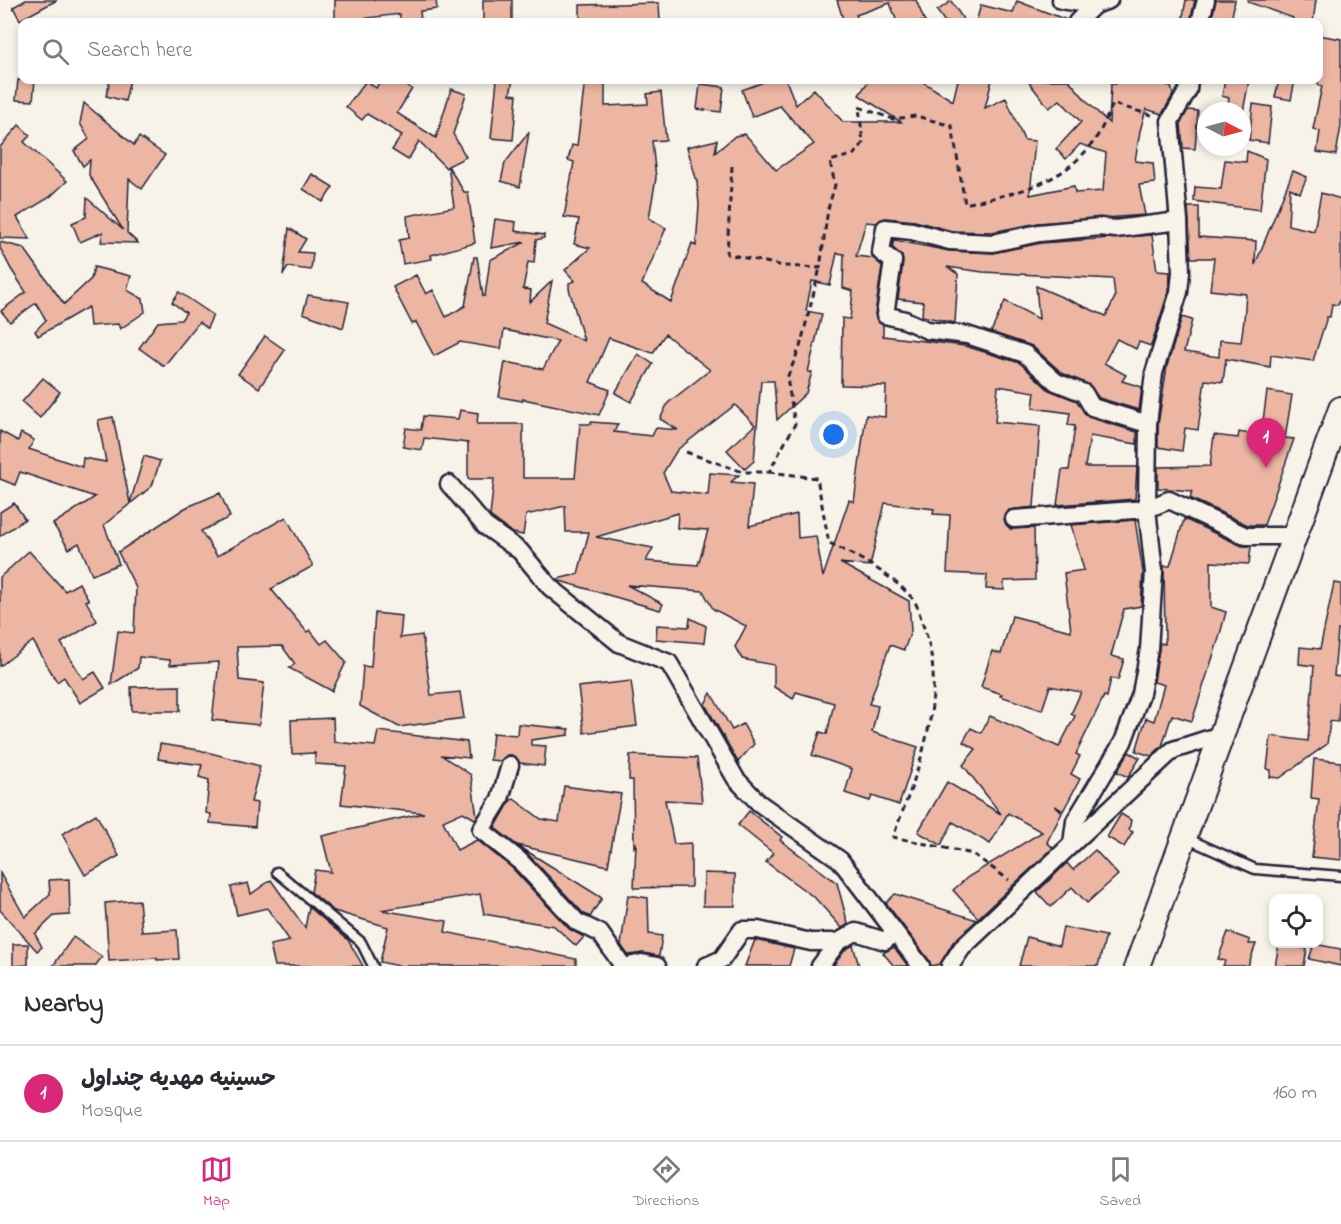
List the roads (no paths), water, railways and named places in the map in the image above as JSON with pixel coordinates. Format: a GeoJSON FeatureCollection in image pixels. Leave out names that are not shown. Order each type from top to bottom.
{"type":"FeatureCollection","features":[{"type":"Feature","properties":{"kind":"main road"},"geometry":{"type":"LineString","coordinates":[[1137,966],[1186,838],[1220,735],[1341,410]]}},
{"type":"Feature","properties":{"kind":"street"},"geometry":{"type":"LineString","coordinates":[[1061,0],[1101,3]]}},
{"type":"Feature","properties":{"kind":"street"},"geometry":{"type":"LineString","coordinates":[[1201,18],[1206,0]]}},
{"type":"Feature","properties":{"kind":"street"},"geometry":{"type":"LineString","coordinates":[[1082,18],[1101,3]]}},
{"type":"Feature","properties":{"kind":"street"},"geometry":{"type":"LineString","coordinates":[[1072,844],[1075,821],[1123,742],[1141,694],[1153,608],[1154,572],[1147,509],[1148,423],[1154,373],[1179,292],[1179,221],[1170,121],[1188,90],[1189,84]]}},
{"type":"Feature","properties":{"kind":"street"},"geometry":{"type":"LineString","coordinates":[[1148,423],[1092,407],[1083,393],[1056,382],[1025,354],[967,335],[927,330],[885,315],[892,261],[881,252],[885,228],[950,241],[993,243],[1039,233],[1100,227],[1115,229],[1179,221]]}},
{"type":"Feature","properties":{"kind":"street"},"geometry":{"type":"LineString","coordinates":[[449,484],[485,526],[520,551],[550,586],[619,643],[669,663],[736,779],[759,803],[840,860],[921,966]]}},
{"type":"Feature","properties":{"kind":"street"},"geometry":{"type":"LineString","coordinates":[[1014,519],[1147,509],[1169,500],[1246,536],[1295,536]]}},
{"type":"Feature","properties":{"kind":"street"},"geometry":{"type":"LineString","coordinates":[[950,966],[962,948],[1173,750],[1220,735]]}},
{"type":"Feature","properties":{"kind":"street"},"geometry":{"type":"LineString","coordinates":[[510,765],[500,799],[481,831],[519,860],[577,922],[600,933],[623,966]]}},
{"type":"Feature","properties":{"kind":"street"},"geometry":{"type":"LineString","coordinates":[[705,966],[722,959],[742,930],[758,930],[811,942],[838,942]]}},
{"type":"Feature","properties":{"kind":"street"},"geometry":{"type":"LineString","coordinates":[[820,966],[838,942],[856,932],[885,940],[894,933]]}},
{"type":"Feature","properties":{"kind":"street"},"geometry":{"type":"LineString","coordinates":[[629,966],[642,963],[657,966]]}},
{"type":"Feature","properties":{"kind":"lane"},"geometry":{"type":"LineString","coordinates":[[1186,838],[1254,869],[1341,876]]}},
{"type":"Feature","properties":{"kind":"lane"},"geometry":{"type":"LineString","coordinates":[[277,872],[361,942],[373,966]]}},
{"type":"Feature","properties":{"kind":"place","name":"حسینیه مهدیه چنداول"},"geometry":{"type":"Point","coordinates":[1266,468]}}]}
